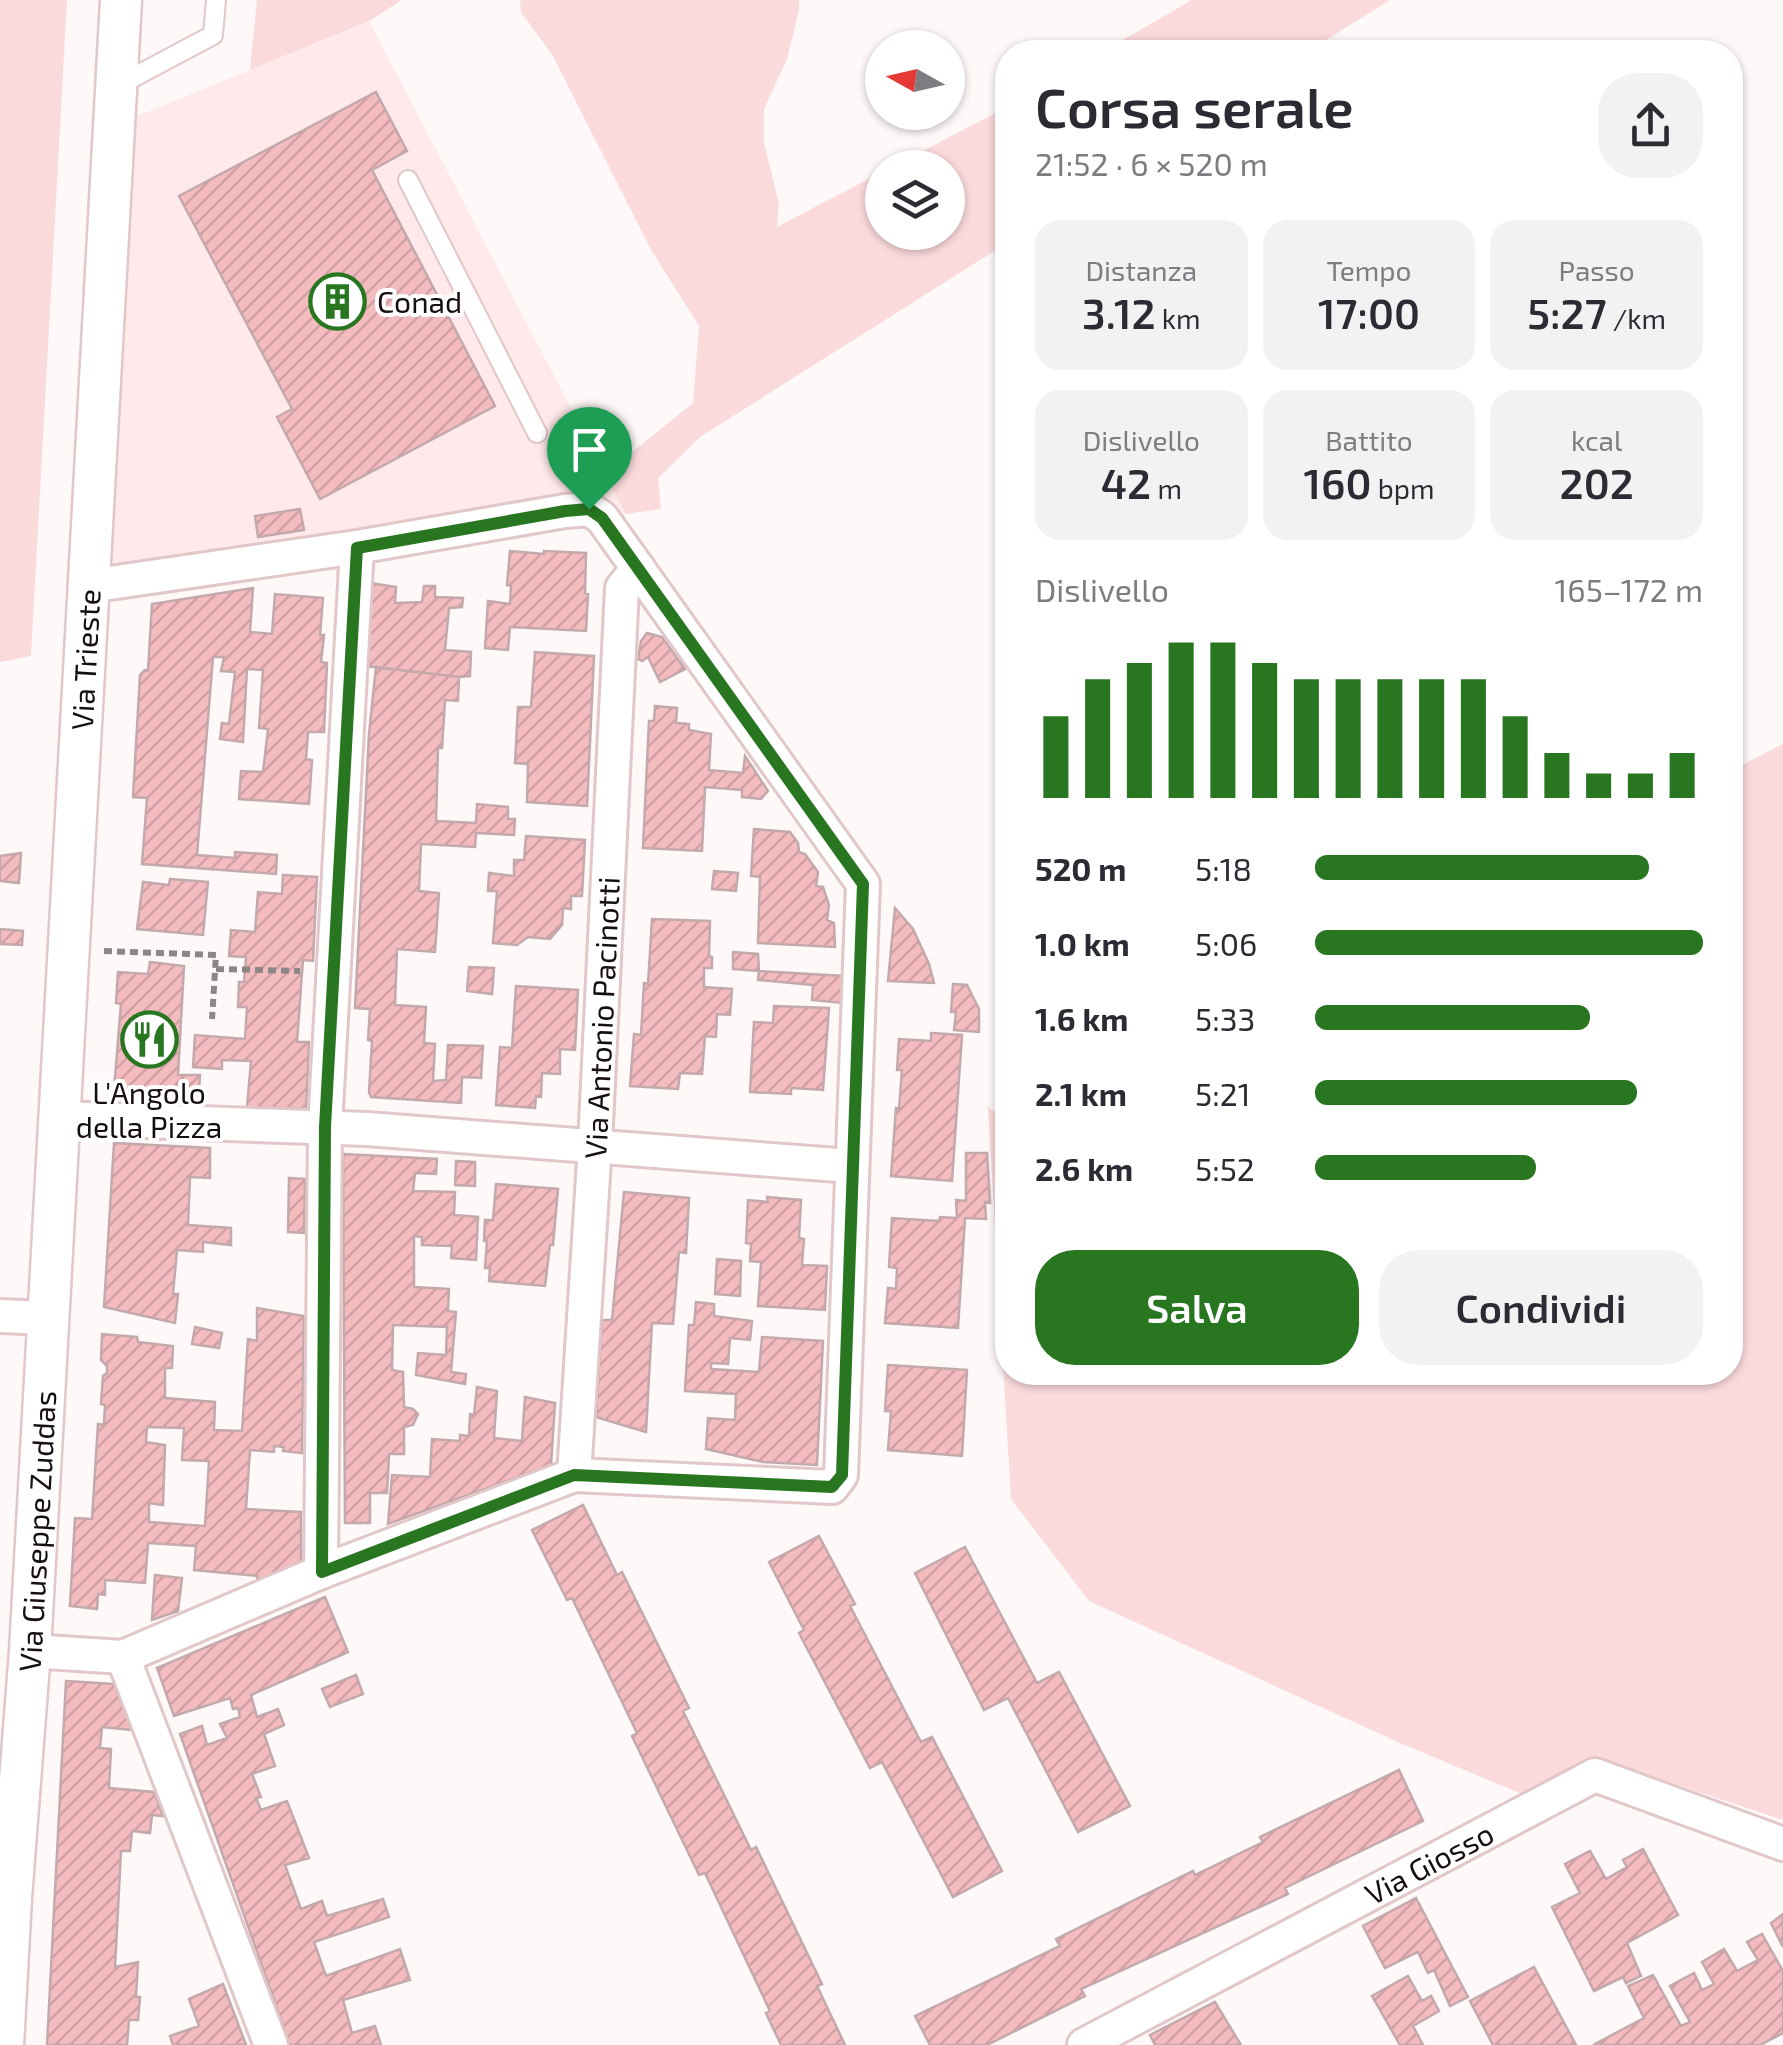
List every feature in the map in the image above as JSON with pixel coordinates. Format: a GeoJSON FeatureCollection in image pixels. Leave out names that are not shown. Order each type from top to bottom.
{"type":"FeatureCollection","features":[{"type":"Feature","properties":{"kind":"street","name":"Via Trieste"},"geometry":{"type":"LineString","coordinates":[[47,1318],[121,0]]}},
{"type":"Feature","properties":{"kind":"street"},"geometry":{"type":"LineString","coordinates":[[30,1651],[123,1657],[322,1572],[574,1475],[832,1487],[842,1475],[863,884],[602,518],[589,509],[565,511],[357,548],[89,586]]}},
{"type":"Feature","properties":{"kind":"street"},"geometry":{"type":"LineString","coordinates":[[322,1572],[325,1127],[357,548]]}},
{"type":"Feature","properties":{"kind":"street","name":"Via Antonio Pacinotti"},"geometry":{"type":"LineString","coordinates":[[574,1475],[596,1145],[622,588],[638,568]]}},
{"type":"Feature","properties":{"kind":"street"},"geometry":{"type":"LineString","coordinates":[[59,1118],[325,1127],[851,1166]]}},
{"type":"Feature","properties":{"kind":"street"},"geometry":{"type":"LineString","coordinates":[[0,1316],[47,1318]]}},
{"type":"Feature","properties":{"kind":"street","name":"Via Giuseppe Zuddas"},"geometry":{"type":"LineString","coordinates":[[4,2045],[47,1318]]}},
{"type":"Feature","properties":{"kind":"street"},"geometry":{"type":"LineString","coordinates":[[123,1657],[270,2045]]}},
{"type":"Feature","properties":{"kind":"street","name":"Via Giosso"},"geometry":{"type":"LineString","coordinates":[[1084,2045],[1595,1775],[1783,1844]]}},
{"type":"Feature","properties":{"kind":"lane"},"geometry":{"type":"LineString","coordinates":[[114,87],[213,35],[216,0]]}},
{"type":"Feature","properties":{"kind":"lane"},"geometry":{"type":"LineString","coordinates":[[408,180],[537,433]]}},
{"type":"Feature","properties":{"kind":"path"},"geometry":{"type":"LineString","coordinates":[[68,950],[216,955],[212,1020]]}},
{"type":"Feature","properties":{"kind":"path"},"geometry":{"type":"LineString","coordinates":[[216,969],[333,971]]}},
{"type":"Feature","properties":{"kind":"shaded area"},"geometry":{"type":"Polygon","coordinates":[[[0,0],[67,0],[31,656],[0,662],[0,0]]]}},
{"type":"Feature","properties":{"kind":"shaded area"},"geometry":{"type":"Polygon","coordinates":[[[257,0],[402,0],[369,21],[250,70],[257,0]]]}},
{"type":"Feature","properties":{"kind":"shaded area"},"geometry":{"type":"Polygon","coordinates":[[[520,0],[799,0],[787,59],[764,109],[764,143],[779,204],[777,227],[865,181],[865,250],[965,250],[965,150],[925,150],[995,113],[995,251],[700,437],[658,478],[661,509],[626,514],[605,474],[693,403],[699,326],[650,248],[553,56],[521,12],[520,0]]]}},
{"type":"Feature","properties":{"kind":"shaded area"},"geometry":{"type":"Polygon","coordinates":[[[1192,0],[1390,0],[1326,40],[1123,40],[1192,0]]]}},
{"type":"Feature","properties":{"kind":"shaded area"},"geometry":{"type":"Polygon","coordinates":[[[369,21],[626,514],[89,586],[123,122],[369,21]]]}},
{"type":"Feature","properties":{"kind":"shaded area"},"geometry":{"type":"Polygon","coordinates":[[[1783,744],[1783,1820],[1600,1759],[1529,1797],[1400,1743],[1089,1601],[1011,1499],[1004,1385],[1743,1385],[1743,764],[1783,744]]]}},
{"type":"Feature","properties":{"kind":"shaded area"},"geometry":{"type":"Polygon","coordinates":[[[988,1107],[995,1112],[995,1226],[988,1107]]]}},
{"type":"Feature","properties":{"kind":"building","name":"Conad"},"geometry":{"type":"Polygon","coordinates":[[[376,92],[407,151],[372,170],[495,406],[320,499],[277,417],[292,409],[179,196],[376,92]]]}},
{"type":"Feature","properties":{"kind":"building"},"geometry":{"type":"Polygon","coordinates":[[[300,509],[304,530],[258,537],[255,516],[300,509]]]}},
{"type":"Feature","properties":{"kind":"building"},"geometry":{"type":"Polygon","coordinates":[[[510,551],[586,553],[586,631],[510,627],[508,650],[485,648],[488,601],[510,604],[510,551]]]}},
{"type":"Feature","properties":{"kind":"building"},"geometry":{"type":"Polygon","coordinates":[[[371,583],[396,587],[395,603],[422,602],[424,586],[435,586],[435,597],[463,598],[462,607],[449,608],[445,650],[471,652],[470,676],[364,666],[371,583]]]}},
{"type":"Feature","properties":{"kind":"building"},"geometry":{"type":"Polygon","coordinates":[[[253,588],[250,632],[272,634],[275,594],[323,598],[321,662],[327,663],[324,732],[308,732],[306,759],[312,760],[309,804],[239,799],[241,771],[263,772],[268,729],[259,728],[263,670],[247,669],[243,742],[220,739],[222,723],[229,724],[235,672],[221,671],[224,657],[213,657],[197,855],[277,855],[276,874],[142,864],[147,798],[133,797],[140,675],[148,671],[152,604],[253,588]]]}},
{"type":"Feature","properties":{"kind":"building"},"geometry":{"type":"Polygon","coordinates":[[[647,633],[662,637],[685,669],[660,682],[648,657],[638,659],[641,641],[647,633]]]}},
{"type":"Feature","properties":{"kind":"building"},"geometry":{"type":"Polygon","coordinates":[[[535,652],[594,656],[587,806],[527,802],[528,764],[515,763],[518,707],[531,707],[535,652]]]}},
{"type":"Feature","properties":{"kind":"building"},"geometry":{"type":"Polygon","coordinates":[[[376,667],[459,677],[458,701],[445,700],[442,748],[438,748],[436,821],[476,823],[477,804],[508,807],[508,819],[515,819],[514,835],[476,833],[475,847],[421,844],[419,891],[439,893],[435,952],[397,949],[395,1005],[426,1007],[424,1043],[435,1044],[433,1081],[446,1080],[448,1045],[483,1046],[481,1078],[462,1077],[461,1103],[371,1097],[369,1092],[370,1009],[355,1008],[376,667]]]}},
{"type":"Feature","properties":{"kind":"building"},"geometry":{"type":"Polygon","coordinates":[[[655,706],[677,708],[676,723],[711,734],[709,770],[743,773],[745,756],[768,791],[761,799],[742,797],[742,790],[705,787],[702,851],[643,848],[649,721],[654,721],[655,706]]]}},
{"type":"Feature","properties":{"kind":"building"},"geometry":{"type":"Polygon","coordinates":[[[754,829],[790,832],[799,852],[818,872],[816,886],[823,887],[829,905],[827,920],[834,923],[835,947],[758,943],[760,877],[751,876],[754,829]]]}},
{"type":"Feature","properties":{"kind":"building"},"geometry":{"type":"Polygon","coordinates":[[[526,836],[585,840],[582,896],[571,896],[571,909],[563,908],[562,925],[550,939],[528,937],[517,945],[493,943],[497,891],[488,891],[489,873],[514,876],[514,860],[524,860],[526,836]]]}},
{"type":"Feature","properties":{"kind":"building"},"geometry":{"type":"Polygon","coordinates":[[[21,853],[19,883],[0,881],[0,856],[21,853]]]}},
{"type":"Feature","properties":{"kind":"building"},"geometry":{"type":"Polygon","coordinates":[[[714,871],[738,873],[736,891],[712,889],[714,871]]]}},
{"type":"Feature","properties":{"kind":"building"},"geometry":{"type":"Polygon","coordinates":[[[283,875],[317,877],[313,961],[303,960],[297,1042],[309,1042],[306,1109],[247,1107],[251,1061],[222,1060],[222,1069],[193,1067],[195,1035],[245,1039],[247,1007],[238,1007],[246,957],[229,956],[231,930],[255,932],[258,892],[282,894],[283,875]]]}},
{"type":"Feature","properties":{"kind":"building"},"geometry":{"type":"Polygon","coordinates":[[[170,879],[208,882],[203,935],[137,929],[143,882],[169,885],[170,879]]]}},
{"type":"Feature","properties":{"kind":"building"},"geometry":{"type":"Polygon","coordinates":[[[895,908],[913,929],[934,983],[888,981],[895,908]]]}},
{"type":"Feature","properties":{"kind":"building"},"geometry":{"type":"Polygon","coordinates":[[[652,919],[710,921],[712,968],[704,968],[704,987],[732,989],[730,1015],[717,1014],[716,1037],[705,1036],[702,1074],[680,1073],[678,1089],[630,1086],[634,1034],[641,1035],[644,983],[648,984],[652,919]]]}},
{"type":"Feature","properties":{"kind":"building"},"geometry":{"type":"Polygon","coordinates":[[[0,929],[23,931],[22,945],[0,944],[0,929]]]}},
{"type":"Feature","properties":{"kind":"building"},"geometry":{"type":"Polygon","coordinates":[[[733,952],[758,954],[759,971],[733,969],[733,952]]]}},
{"type":"Feature","properties":{"kind":"building","name":"L'Angolo della Pizza"},"geometry":{"type":"Polygon","coordinates":[[[150,962],[184,966],[178,1075],[200,1075],[198,1105],[113,1101],[121,1004],[116,1003],[118,972],[148,974],[150,962]]]}},
{"type":"Feature","properties":{"kind":"building"},"geometry":{"type":"Polygon","coordinates":[[[469,967],[494,968],[492,994],[467,991],[469,967]]]}},
{"type":"Feature","properties":{"kind":"building"},"geometry":{"type":"Polygon","coordinates":[[[759,971],[844,976],[842,1003],[812,1000],[813,985],[758,980],[759,971]]]}},
{"type":"Feature","properties":{"kind":"building"},"geometry":{"type":"Polygon","coordinates":[[[953,984],[967,985],[979,1009],[979,1032],[954,1030],[953,984]]]}},
{"type":"Feature","properties":{"kind":"building"},"geometry":{"type":"Polygon","coordinates":[[[516,986],[578,990],[575,1050],[560,1049],[560,1074],[542,1073],[541,1097],[536,1096],[535,1108],[496,1105],[500,1047],[512,1048],[516,986]]]}},
{"type":"Feature","properties":{"kind":"building"},"geometry":{"type":"Polygon","coordinates":[[[774,1006],[829,1008],[823,1090],[791,1088],[791,1094],[750,1092],[754,1022],[773,1023],[774,1006]]]}},
{"type":"Feature","properties":{"kind":"building"},"geometry":{"type":"Polygon","coordinates":[[[931,1033],[962,1035],[952,1181],[891,1176],[902,1070],[897,1070],[899,1039],[931,1041],[931,1033]]]}},
{"type":"Feature","properties":{"kind":"building"},"geometry":{"type":"Polygon","coordinates":[[[114,1143],[210,1148],[210,1178],[190,1177],[188,1225],[231,1228],[231,1245],[203,1242],[203,1252],[177,1250],[175,1323],[104,1307],[114,1143]]]}},
{"type":"Feature","properties":{"kind":"building"},"geometry":{"type":"Polygon","coordinates":[[[966,1153],[987,1153],[990,1203],[985,1202],[986,1219],[965,1218],[958,1328],[885,1323],[888,1288],[896,1289],[897,1268],[889,1267],[892,1218],[957,1218],[956,1200],[966,1201],[966,1153]]]}},
{"type":"Feature","properties":{"kind":"building"},"geometry":{"type":"Polygon","coordinates":[[[343,1154],[437,1159],[436,1174],[415,1173],[413,1191],[455,1192],[454,1215],[478,1217],[476,1260],[451,1258],[452,1246],[422,1245],[422,1237],[414,1236],[414,1287],[449,1289],[448,1311],[456,1312],[451,1372],[466,1374],[465,1384],[416,1375],[418,1353],[446,1355],[447,1327],[393,1325],[392,1370],[403,1372],[404,1407],[418,1414],[413,1425],[404,1427],[404,1454],[389,1454],[387,1493],[370,1493],[370,1523],[345,1523],[343,1154]]]}},
{"type":"Feature","properties":{"kind":"building"},"geometry":{"type":"Polygon","coordinates":[[[456,1161],[475,1162],[475,1186],[455,1185],[456,1161]]]}},
{"type":"Feature","properties":{"kind":"building"},"geometry":{"type":"Polygon","coordinates":[[[289,1178],[305,1179],[304,1233],[288,1232],[289,1178]]]}},
{"type":"Feature","properties":{"kind":"building"},"geometry":{"type":"Polygon","coordinates":[[[496,1184],[558,1189],[545,1286],[489,1281],[490,1268],[485,1268],[485,1220],[493,1220],[496,1184]]]}},
{"type":"Feature","properties":{"kind":"building"},"geometry":{"type":"Polygon","coordinates":[[[624,1192],[689,1198],[686,1253],[679,1252],[673,1324],[652,1323],[646,1432],[596,1417],[602,1320],[612,1320],[624,1192]]]}},
{"type":"Feature","properties":{"kind":"building"},"geometry":{"type":"Polygon","coordinates":[[[767,1197],[801,1200],[802,1265],[827,1266],[825,1310],[758,1306],[761,1262],[750,1261],[751,1244],[746,1243],[748,1200],[768,1202],[767,1197]]]}},
{"type":"Feature","properties":{"kind":"building"},"geometry":{"type":"Polygon","coordinates":[[[717,1259],[741,1261],[740,1296],[715,1294],[717,1259]]]}},
{"type":"Feature","properties":{"kind":"building"},"geometry":{"type":"Polygon","coordinates":[[[696,1302],[714,1304],[714,1316],[752,1321],[750,1340],[730,1338],[728,1364],[711,1363],[711,1369],[759,1372],[762,1337],[823,1341],[817,1465],[763,1462],[706,1449],[708,1418],[735,1420],[736,1394],[685,1391],[689,1325],[694,1325],[696,1302]]]}},
{"type":"Feature","properties":{"kind":"building"},"geometry":{"type":"Polygon","coordinates":[[[257,1308],[304,1316],[302,1453],[274,1446],[274,1452],[250,1450],[246,1509],[301,1512],[301,1566],[256,1583],[258,1576],[194,1570],[196,1546],[148,1543],[145,1583],[105,1580],[105,1595],[98,1594],[97,1609],[70,1606],[75,1518],[92,1519],[98,1424],[104,1425],[105,1405],[101,1404],[107,1366],[101,1360],[102,1334],[173,1346],[172,1368],[165,1368],[165,1398],[215,1402],[214,1430],[242,1431],[248,1339],[257,1341],[257,1308]],[[147,1427],[146,1442],[165,1445],[163,1505],[149,1503],[149,1522],[205,1526],[209,1461],[182,1460],[184,1428],[147,1427]]]}},
{"type":"Feature","properties":{"kind":"building"},"geometry":{"type":"Polygon","coordinates":[[[195,1327],[222,1333],[219,1348],[192,1344],[195,1327]]]}},
{"type":"Feature","properties":{"kind":"building"},"geometry":{"type":"Polygon","coordinates":[[[888,1365],[967,1370],[962,1456],[888,1450],[888,1365]]]}},
{"type":"Feature","properties":{"kind":"building"},"geometry":{"type":"Polygon","coordinates":[[[477,1387],[497,1391],[494,1438],[522,1441],[525,1397],[555,1403],[551,1465],[388,1524],[392,1475],[430,1477],[432,1439],[460,1441],[460,1435],[469,1436],[477,1387]]]}},
{"type":"Feature","properties":{"kind":"building"},"geometry":{"type":"Polygon","coordinates":[[[583,1505],[617,1575],[622,1572],[689,1708],[683,1711],[751,1850],[756,1847],[822,1984],[817,1986],[845,2045],[781,2045],[766,2013],[770,2011],[705,1873],[699,1875],[572,1598],[567,1600],[532,1530],[583,1505]]]}},
{"type":"Feature","properties":{"kind":"building"},"geometry":{"type":"Polygon","coordinates":[[[819,1536],[855,1604],[850,1606],[921,1742],[932,1737],[1002,1871],[953,1897],[882,1762],[870,1768],[799,1633],[804,1630],[769,1562],[819,1536]]]}},
{"type":"Feature","properties":{"kind":"building"},"geometry":{"type":"Polygon","coordinates":[[[965,1547],[1037,1683],[1059,1672],[1130,1806],[1078,1832],[1008,1698],[984,1710],[915,1573],[965,1547]]]}},
{"type":"Feature","properties":{"kind":"building"},"geometry":{"type":"Polygon","coordinates":[[[155,1575],[182,1578],[178,1611],[152,1620],[155,1575]]]}},
{"type":"Feature","properties":{"kind":"building"},"geometry":{"type":"Polygon","coordinates":[[[325,1597],[348,1652],[251,1695],[257,1717],[278,1709],[284,1725],[264,1734],[275,1766],[252,1774],[261,1797],[256,1798],[261,1810],[287,1801],[309,1858],[285,1865],[301,1909],[322,1901],[327,1916],[383,1899],[389,1917],[314,1942],[326,1976],[400,1949],[410,1980],[343,2000],[352,2033],[375,2026],[381,2045],[290,2045],[180,1734],[202,1726],[207,1745],[227,1738],[220,1724],[240,1717],[238,1708],[233,1709],[230,1698],[174,1716],[157,1668],[325,1597]]]}},
{"type":"Feature","properties":{"kind":"building"},"geometry":{"type":"Polygon","coordinates":[[[356,1675],[363,1694],[330,1707],[322,1689],[356,1675]]]}},
{"type":"Feature","properties":{"kind":"building"},"geometry":{"type":"Polygon","coordinates":[[[66,1681],[114,1684],[132,1730],[102,1727],[100,1748],[111,1749],[109,1788],[154,1792],[163,1816],[152,1815],[150,1833],[132,1831],[130,1851],[121,1851],[115,1967],[138,1962],[136,1997],[140,1997],[138,2020],[129,2020],[127,2045],[47,2045],[66,1681]]]}},
{"type":"Feature","properties":{"kind":"building"},"geometry":{"type":"Polygon","coordinates":[[[1399,1770],[1423,1821],[1285,1888],[1288,1894],[1081,1989],[1085,1996],[987,2045],[930,2045],[915,2016],[1060,1946],[1056,1939],[1193,1871],[1195,1875],[1263,1842],[1260,1837],[1399,1770]]]}},
{"type":"Feature","properties":{"kind":"building"},"geometry":{"type":"Polygon","coordinates":[[[1643,1849],[1678,1915],[1627,1943],[1641,1976],[1626,1983],[1623,1977],[1594,1991],[1552,1907],[1580,1893],[1565,1864],[1590,1851],[1606,1879],[1627,1867],[1623,1860],[1643,1849]]]}},
{"type":"Feature","properties":{"kind":"building"},"geometry":{"type":"Polygon","coordinates":[[[1416,1898],[1468,1997],[1450,2006],[1434,1970],[1428,1973],[1418,1952],[1385,1968],[1363,1926],[1416,1898]]]}},
{"type":"Feature","properties":{"kind":"building"},"geometry":{"type":"Polygon","coordinates":[[[1783,1914],[1783,1947],[1771,1923],[1783,1914]]]}},
{"type":"Feature","properties":{"kind":"building"},"geometry":{"type":"Polygon","coordinates":[[[1762,1934],[1783,1971],[1783,2033],[1760,2045],[1593,2045],[1644,2018],[1628,1986],[1653,1975],[1681,2026],[1690,2022],[1670,1986],[1694,1973],[1702,1990],[1714,1984],[1702,1962],[1724,1949],[1737,1971],[1758,1960],[1747,1942],[1762,1934]]]}},
{"type":"Feature","properties":{"kind":"building"},"geometry":{"type":"Polygon","coordinates":[[[1534,1967],[1576,2045],[1493,2045],[1470,2001],[1534,1967]]]}},
{"type":"Feature","properties":{"kind":"building"},"geometry":{"type":"Polygon","coordinates":[[[1408,1976],[1422,2001],[1431,1996],[1439,2011],[1413,2026],[1423,2045],[1400,2045],[1372,1996],[1408,1976]]]}},
{"type":"Feature","properties":{"kind":"building"},"geometry":{"type":"Polygon","coordinates":[[[223,1984],[246,2045],[173,2045],[170,2036],[199,2026],[189,1999],[223,1984]]]}},
{"type":"Feature","properties":{"kind":"building"},"geometry":{"type":"Polygon","coordinates":[[[1215,2002],[1241,2045],[1155,2045],[1150,2035],[1215,2002]]]}},
{"type":"Feature","properties":{"kind":"place","name":"Conad"},"geometry":{"type":"Point","coordinates":[338,301]}},
{"type":"Feature","properties":{"kind":"place","name":"L'Angolo della Pizza"},"geometry":{"type":"Point","coordinates":[149,1039]}},
{"type":"Feature","properties":{"kind":"route"},"geometry":{"type":"LineString","coordinates":[[589,509],[602,518],[863,884],[842,1475],[832,1487],[574,1475],[322,1572],[325,1127],[357,548],[589,509]]}}]}
